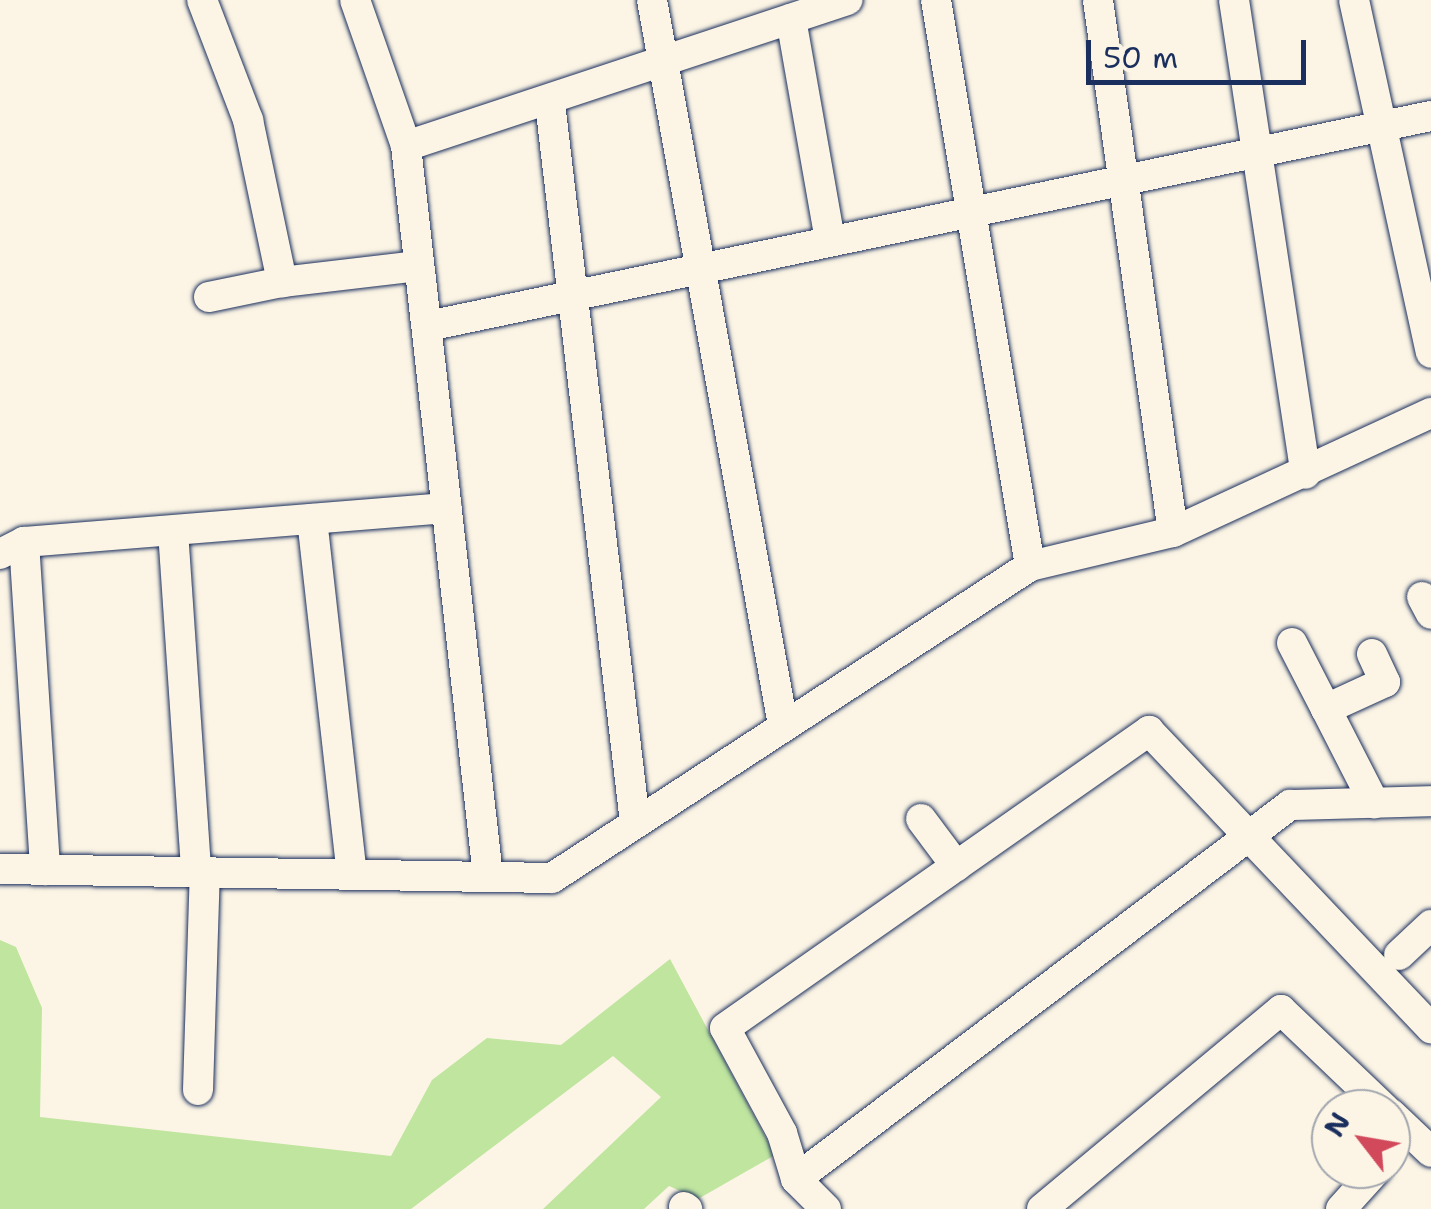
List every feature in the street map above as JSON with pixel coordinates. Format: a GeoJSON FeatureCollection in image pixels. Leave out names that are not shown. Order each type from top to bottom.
{"type":"FeatureCollection","features":[{"type":"Feature","properties":{"kind":"street"},"geometry":{"type":"LineString","coordinates":[[202,0],[248,120],[282,282]]}},
{"type":"Feature","properties":{"kind":"street"},"geometry":{"type":"LineString","coordinates":[[355,0],[406,146],[488,876]]}},
{"type":"Feature","properties":{"kind":"street"},"geometry":{"type":"LineString","coordinates":[[652,0],[668,61],[783,725]]}},
{"type":"Feature","properties":{"kind":"street"},"geometry":{"type":"LineString","coordinates":[[406,146],[550,104],[848,0]]}},
{"type":"Feature","properties":{"kind":"street"},"geometry":{"type":"LineString","coordinates":[[936,0],[1030,566]]}},
{"type":"Feature","properties":{"kind":"street"},"geometry":{"type":"LineString","coordinates":[[1098,0],[1172,532]]}},
{"type":"Feature","properties":{"kind":"street"},"geometry":{"type":"LineString","coordinates":[[1234,0],[1306,474]]}},
{"type":"Feature","properties":{"kind":"street"},"geometry":{"type":"LineString","coordinates":[[1354,0],[1431,352]]}},
{"type":"Feature","properties":{"kind":"street"},"geometry":{"type":"LineString","coordinates":[[791,20],[830,241]]}},
{"type":"Feature","properties":{"kind":"street"},"geometry":{"type":"LineString","coordinates":[[550,104],[634,822]]}},
{"type":"Feature","properties":{"kind":"street"},"geometry":{"type":"LineString","coordinates":[[428,326],[1431,116]]}},
{"type":"Feature","properties":{"kind":"street"},"geometry":{"type":"LineString","coordinates":[[209,297],[282,282],[418,266]]}},
{"type":"Feature","properties":{"kind":"street"},"geometry":{"type":"LineString","coordinates":[[0,869],[552,878],[1030,566],[1172,532],[1306,474],[1431,413]]}},
{"type":"Feature","properties":{"kind":"street"},"geometry":{"type":"LineString","coordinates":[[45,870],[12,548],[447,508]]}},
{"type":"Feature","properties":{"kind":"street"},"geometry":{"type":"LineString","coordinates":[[312,519],[352,874]]}},
{"type":"Feature","properties":{"kind":"street"},"geometry":{"type":"LineString","coordinates":[[173,531],[201,872],[198,1090]]}},
{"type":"Feature","properties":{"kind":"street"},"geometry":{"type":"LineString","coordinates":[[1292,643],[1374,803]]}},
{"type":"Feature","properties":{"kind":"street"},"geometry":{"type":"LineString","coordinates":[[1326,709],[1385,682],[1372,654]]}},
{"type":"Feature","properties":{"kind":"street"},"geometry":{"type":"LineString","coordinates":[[826,1209],[796,1179],[782,1132],[725,1028],[1149,731],[1251,834],[1431,1028]]}},
{"type":"Feature","properties":{"kind":"street"},"geometry":{"type":"LineString","coordinates":[[796,1179],[1290,805],[1431,802]]}},
{"type":"Feature","properties":{"kind":"street"},"geometry":{"type":"LineString","coordinates":[[921,819],[956,866]]}},
{"type":"Feature","properties":{"kind":"street"},"geometry":{"type":"LineString","coordinates":[[1400,955],[1431,926]]}},
{"type":"Feature","properties":{"kind":"street"},"geometry":{"type":"LineString","coordinates":[[1042,1209],[1281,1010],[1364,1089]]}},
{"type":"Feature","properties":{"kind":"street"},"geometry":{"type":"LineString","coordinates":[[1341,1209],[1359,1189]]}},
{"type":"Feature","properties":{"kind":"green space"},"geometry":{"type":"Polygon","coordinates":[[[0,940],[16,947],[42,1008],[40,1117],[391,1156],[432,1080],[487,1038],[561,1045],[670,959],[775,1155],[698,1199],[669,1186],[644,1209],[543,1209],[661,1097],[613,1056],[411,1209],[0,1209],[0,940]]]}}]}
